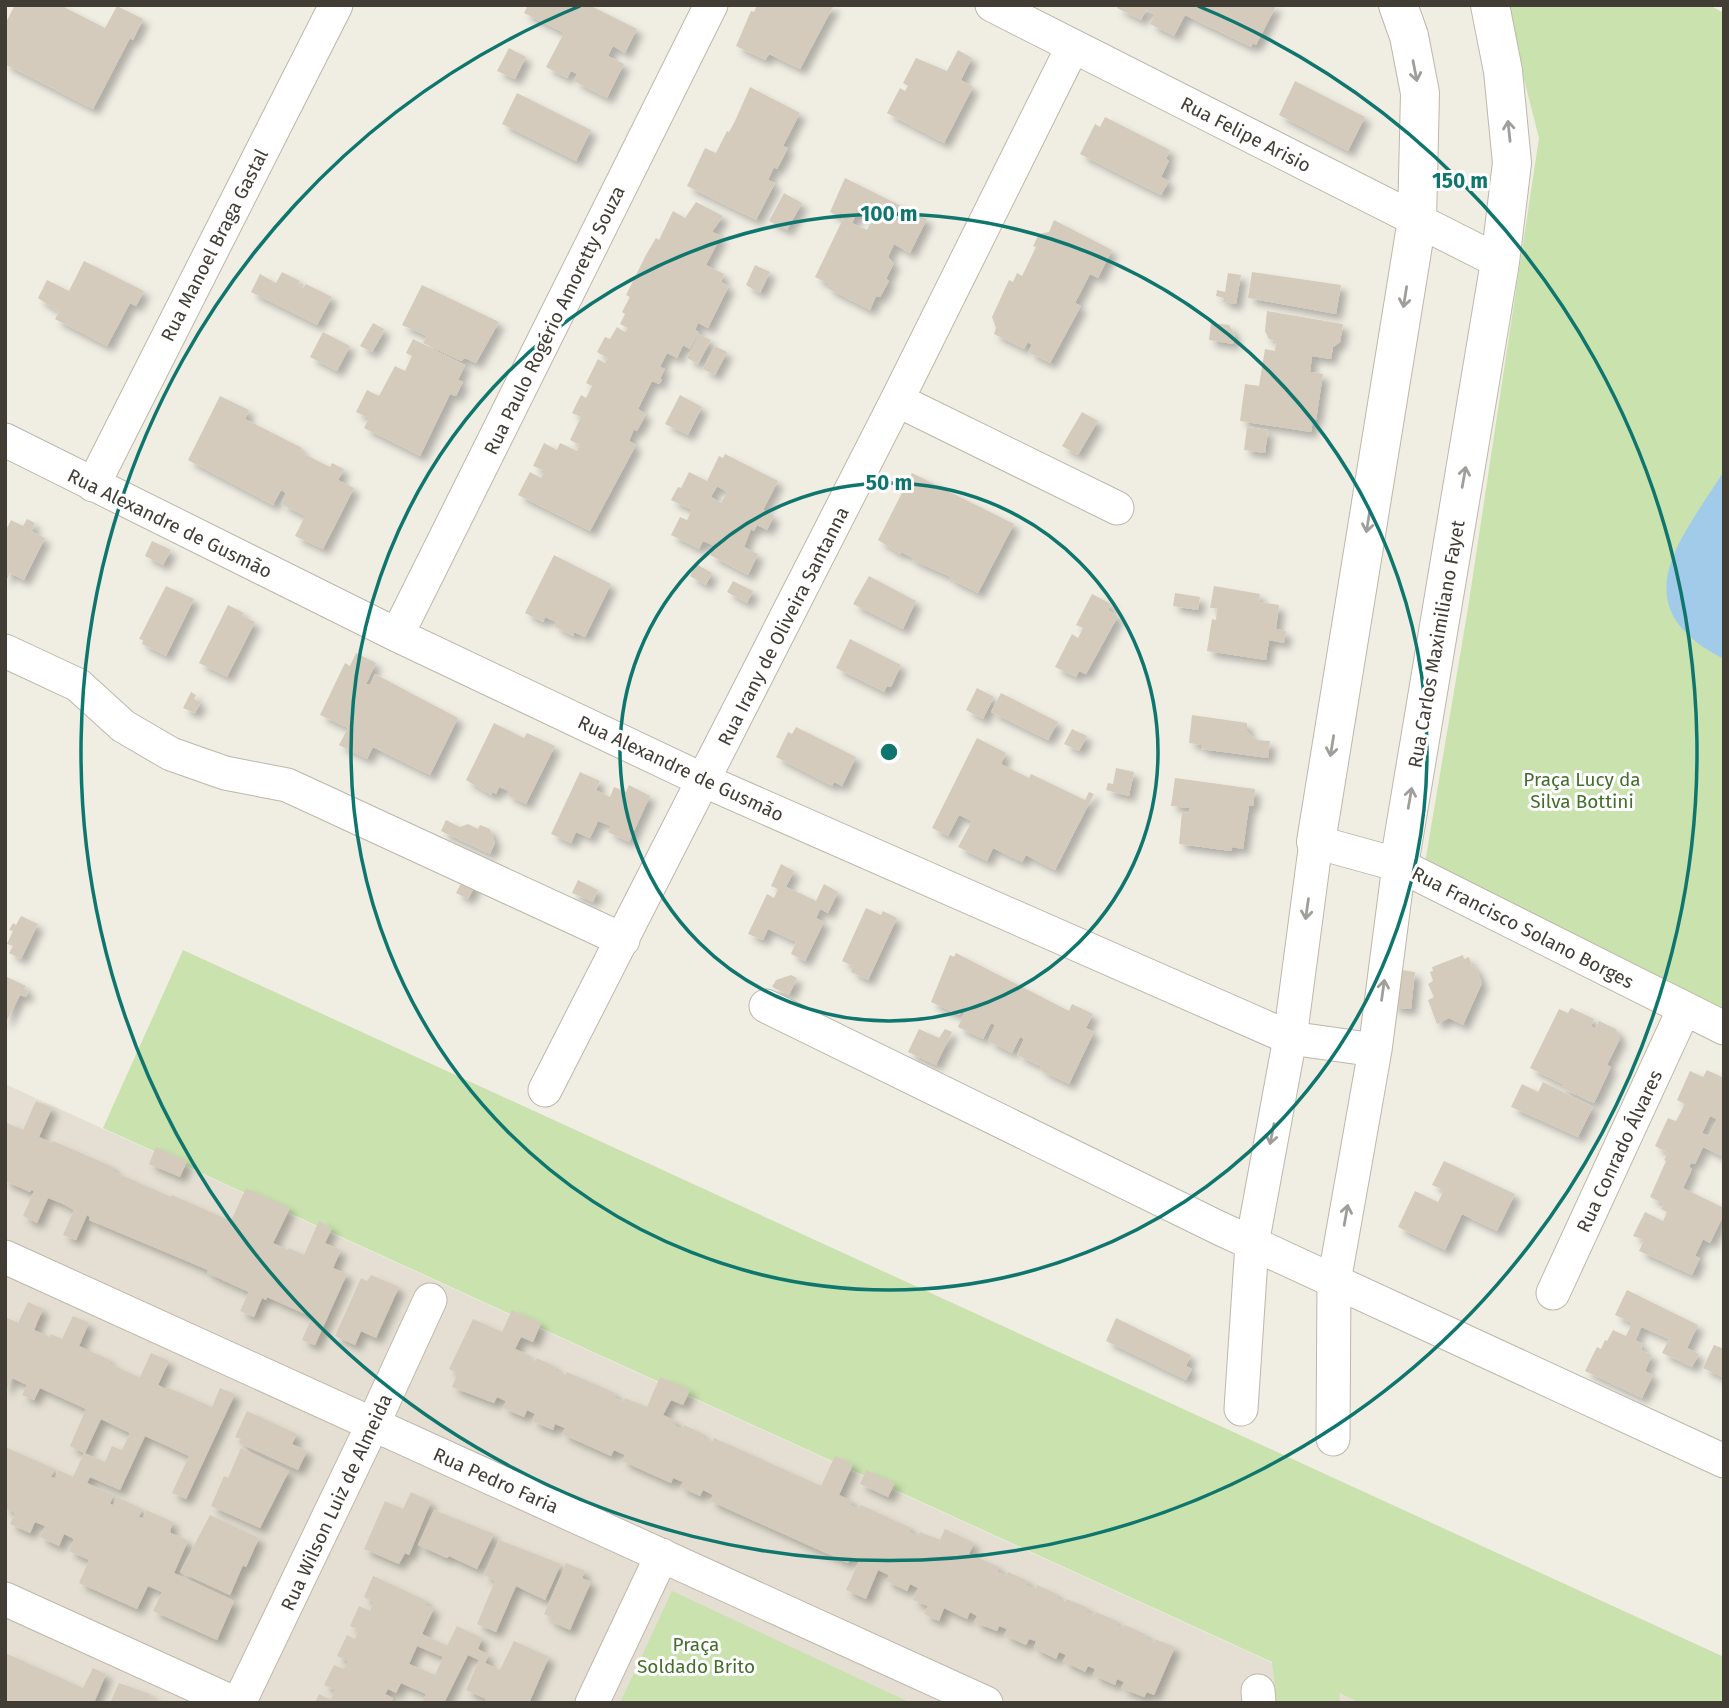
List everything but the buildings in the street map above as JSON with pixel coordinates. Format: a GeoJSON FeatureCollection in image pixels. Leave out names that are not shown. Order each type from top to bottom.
{"type":"FeatureCollection","features":[{"type":"Feature","properties":{"kind":"street","name":"Rua Manoel Braga Gastal"},"geometry":{"type":"LineString","coordinates":[[93,485],[336,5]]}},
{"type":"Feature","properties":{"kind":"street","name":"Rua Paulo Rogério Amoretty Souza"},"geometry":{"type":"LineString","coordinates":[[397,635],[711,5]]}},
{"type":"Feature","properties":{"kind":"street","name":"Rua Felipe Arisio"},"geometry":{"type":"LineString","coordinates":[[992,5],[1500,262]]}},
{"type":"Feature","properties":{"kind":"street"},"geometry":{"type":"LineString","coordinates":[[1241,1409],[1252,1244],[1290,1038],[1316,842],[1418,220],[1420,93],[1409,36],[1398,5]]}},
{"type":"Feature","properties":{"kind":"street","name":"Rua Carlos Maximiliano Fayet"},"geometry":{"type":"LineString","coordinates":[[1333,1440],[1334,1282],[1375,1050],[1399,865],[1500,262],[1512,163],[1503,71],[1490,5]]}},
{"type":"Feature","properties":{"kind":"street","name":"Rua Irany de Oliveira Santanna"},"geometry":{"type":"LineString","coordinates":[[545,1090],[705,781],[1073,46]]}},
{"type":"Feature","properties":{"kind":"street"},"geometry":{"type":"LineString","coordinates":[[897,400],[1117,508]]}},
{"type":"Feature","properties":{"kind":"street","name":"Rua Alexandre de Gusmão"},"geometry":{"type":"LineString","coordinates":[[5,440],[397,635],[705,781],[1290,1038],[1375,1050]]}},
{"type":"Feature","properties":{"kind":"street"},"geometry":{"type":"LineString","coordinates":[[5,652],[78,685],[123,726],[171,754],[225,773],[287,785],[622,940]]}},
{"type":"Feature","properties":{"kind":"street","name":"Rua Francisco Solano Borges"},"geometry":{"type":"LineString","coordinates":[[1316,842],[1399,865],[1724,1028]]}},
{"type":"Feature","properties":{"kind":"street"},"geometry":{"type":"LineString","coordinates":[[766,1006],[1252,1244],[1724,1461]]}},
{"type":"Feature","properties":{"kind":"street","name":"Rua Conrado Álvares"},"geometry":{"type":"LineString","coordinates":[[1553,1293],[1684,1009]]}},
{"type":"Feature","properties":{"kind":"street","name":"Rua Pedro Faria"},"geometry":{"type":"LineString","coordinates":[[5,1257],[980,1702]]}},
{"type":"Feature","properties":{"kind":"street","name":"Rua Wilson Luiz de Almeida"},"geometry":{"type":"LineString","coordinates":[[239,1703],[430,1300]]}},
{"type":"Feature","properties":{"kind":"street"},"geometry":{"type":"LineString","coordinates":[[592,1703],[662,1555]]}},
{"type":"Feature","properties":{"kind":"street"},"geometry":{"type":"LineString","coordinates":[[5,1599],[234,1703]]}},
{"type":"Feature","properties":{"kind":"shaded area"},"geometry":{"type":"Polygon","coordinates":[[[5,1084],[1360,1703],[5,1703],[5,1084]]]}},
{"type":"Feature","properties":{"kind":"green space","name":"Praça Lucy da Silva Bottini"},"geometry":{"type":"Polygon","coordinates":[[[1505,5],[1709,5],[1724,13],[1724,1020],[1424,869],[1468,608],[1539,138],[1505,5]]]}},
{"type":"Feature","properties":{"kind":"green space"},"geometry":{"type":"Polygon","coordinates":[[[183,950],[1724,1657],[1724,1703],[1360,1703],[1339,1693],[1340,1703],[1277,1703],[1272,1662],[103,1128],[183,950]]]}},
{"type":"Feature","properties":{"kind":"green space","name":"Praça Soldado Brito"},"geometry":{"type":"Polygon","coordinates":[[[672,1591],[911,1703],[620,1703],[672,1591]]]}},
{"type":"Feature","properties":{"kind":"water"},"geometry":{"type":"Polygon","coordinates":[[[1724,471],[1724,659],[1692,639],[1674,617],[1667,595],[1668,571],[1677,547],[1724,471]]]}}]}
